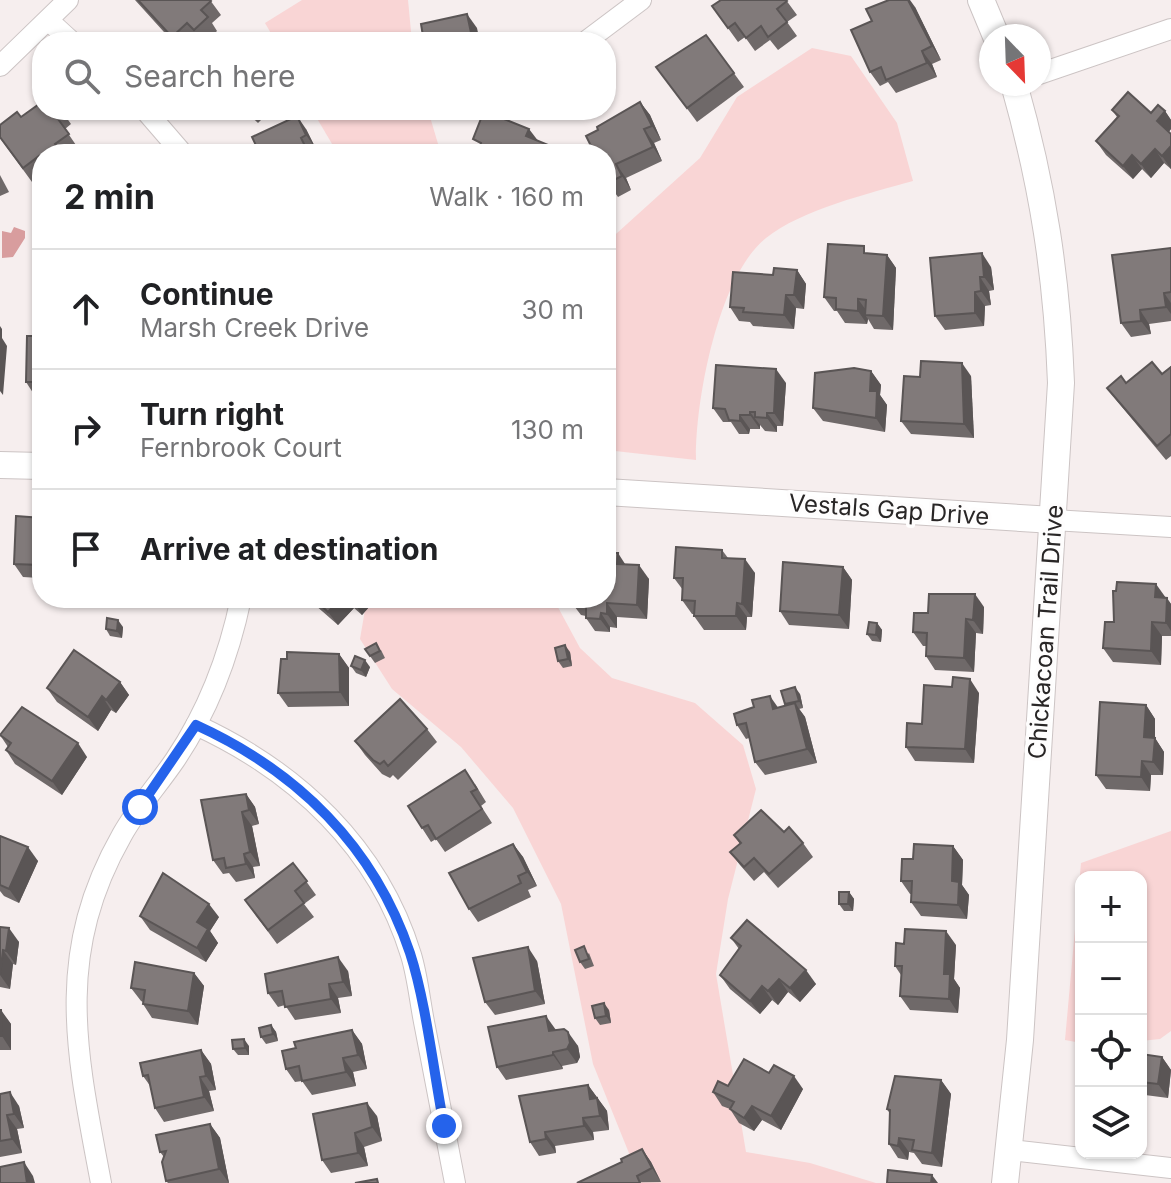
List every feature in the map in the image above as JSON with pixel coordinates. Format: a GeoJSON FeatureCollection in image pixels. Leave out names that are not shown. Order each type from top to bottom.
{"type":"FeatureCollection","features":[{"type":"Feature","properties":{"kind":"street"},"geometry":{"type":"LineString","coordinates":[[37,32],[68,0]]}},
{"type":"Feature","properties":{"kind":"street"},"geometry":{"type":"LineString","coordinates":[[598,32],[641,0]]}},
{"type":"Feature","properties":{"kind":"street"},"geometry":{"type":"LineString","coordinates":[[981,0],[991,24]]}},
{"type":"Feature","properties":{"kind":"street"},"geometry":{"type":"LineString","coordinates":[[49,21],[61,32]]}},
{"type":"Feature","properties":{"kind":"street"},"geometry":{"type":"LineString","coordinates":[[1051,70],[1171,29]]}},
{"type":"Feature","properties":{"kind":"street"},"geometry":{"type":"LineString","coordinates":[[0,66],[32,37]]}},
{"type":"Feature","properties":{"kind":"street","name":"Chickacoan Trail Drive"},"geometry":{"type":"LineString","coordinates":[[1005,1183],[1010,1150],[1061,383],[1058,303],[1036,161],[1017,96]]}},
{"type":"Feature","properties":{"kind":"street"},"geometry":{"type":"LineString","coordinates":[[154,120],[174,144]]}},
{"type":"Feature","properties":{"kind":"street"},"geometry":{"type":"LineString","coordinates":[[0,465],[32,466]]}},
{"type":"Feature","properties":{"kind":"street","name":"Vestals Gap Drive"},"geometry":{"type":"LineString","coordinates":[[616,493],[1171,527]]}},
{"type":"Feature","properties":{"kind":"street"},"geometry":{"type":"LineString","coordinates":[[101,1183],[75,1033],[75,988],[81,945],[106,866],[123,833],[196,725],[219,679],[238,608]]}},
{"type":"Feature","properties":{"kind":"street"},"geometry":{"type":"LineString","coordinates":[[196,725],[236,743],[273,766],[309,796],[342,830],[370,868],[393,910],[411,956],[455,1183]]}},
{"type":"Feature","properties":{"kind":"street"},"geometry":{"type":"LineString","coordinates":[[1010,1150],[1171,1168]]}},
{"type":"Feature","properties":{"kind":"shaded area"},"geometry":{"type":"Polygon","coordinates":[[[302,0],[408,0],[411,32],[270,32],[265,23],[302,0]]]}},
{"type":"Feature","properties":{"kind":"shaded area"},"geometry":{"type":"Polygon","coordinates":[[[812,48],[851,56],[897,123],[913,181],[798,219],[766,238],[749,256],[722,310],[713,342],[700,406],[696,460],[616,451],[616,234],[700,158],[737,97],[812,48]]]}},
{"type":"Feature","properties":{"kind":"shaded area"},"geometry":{"type":"Polygon","coordinates":[[[318,120],[431,120],[438,144],[332,144],[318,120]]]}},
{"type":"Feature","properties":{"kind":"shaded area"},"geometry":{"type":"Polygon","coordinates":[[[14,227],[25,231],[25,238],[13,257],[2,258],[2,231],[11,233],[14,227]]]}},
{"type":"Feature","properties":{"kind":"shaded area"},"geometry":{"type":"Polygon","coordinates":[[[365,608],[558,608],[580,648],[612,678],[695,703],[743,745],[756,789],[728,899],[716,974],[746,1152],[810,1163],[876,1183],[641,1183],[593,1064],[561,904],[513,808],[461,747],[392,689],[360,639],[365,608]]]}},
{"type":"Feature","properties":{"kind":"shaded area"},"geometry":{"type":"Polygon","coordinates":[[[1171,831],[1171,1031],[1160,1039],[1147,1040],[1147,871],[1080,871],[1081,863],[1171,831]]]}},
{"type":"Feature","properties":{"kind":"shaded area"},"geometry":{"type":"Polygon","coordinates":[[[1075,929],[1075,1042],[1065,1040],[1075,929]]]}},
{"type":"Feature","properties":{"kind":"building"},"geometry":{"type":"Polygon","coordinates":[[[138,0],[211,1],[201,10],[208,17],[194,30],[187,23],[177,32],[167,32],[138,0]]]}},
{"type":"Feature","properties":{"kind":"building"},"geometry":{"type":"Polygon","coordinates":[[[721,0],[786,0],[777,9],[787,22],[768,37],[761,26],[746,38],[735,23],[728,28],[712,6],[721,0]]]}},
{"type":"Feature","properties":{"kind":"building"},"geometry":{"type":"Polygon","coordinates":[[[889,0],[908,0],[932,46],[922,51],[927,63],[886,80],[881,67],[870,72],[851,30],[872,21],[866,9],[889,0]]]}},
{"type":"Feature","properties":{"kind":"building"},"geometry":{"type":"Polygon","coordinates":[[[467,14],[471,32],[422,32],[421,24],[467,14]]]}},
{"type":"Feature","properties":{"kind":"building"},"geometry":{"type":"Polygon","coordinates":[[[706,35],[734,73],[687,108],[656,67],[706,35]]]}},
{"type":"Feature","properties":{"kind":"building"},"geometry":{"type":"Polygon","coordinates":[[[1128,92],[1151,113],[1158,105],[1165,111],[1157,121],[1171,134],[1171,146],[1162,156],[1155,149],[1141,164],[1132,155],[1123,166],[1096,141],[1119,116],[1112,110],[1128,92]]]}},
{"type":"Feature","properties":{"kind":"building"},"geometry":{"type":"Polygon","coordinates":[[[640,102],[652,126],[644,129],[653,147],[616,164],[616,144],[590,144],[586,136],[609,120],[616,120],[616,116],[640,102]]]}},
{"type":"Feature","properties":{"kind":"building"},"geometry":{"type":"Polygon","coordinates":[[[32,109],[32,120],[59,120],[69,134],[55,144],[32,144],[32,161],[23,168],[0,137],[0,125],[17,112],[21,117],[32,109]]]}},
{"type":"Feature","properties":{"kind":"building"},"geometry":{"type":"Polygon","coordinates":[[[288,120],[299,120],[306,135],[301,138],[304,144],[255,144],[252,137],[288,120]]]}},
{"type":"Feature","properties":{"kind":"building"},"geometry":{"type":"Polygon","coordinates":[[[480,120],[506,120],[529,129],[526,136],[546,144],[481,144],[473,139],[480,120]]]}},
{"type":"Feature","properties":{"kind":"building"},"geometry":{"type":"Polygon","coordinates":[[[616,164],[622,176],[616,179],[616,164]]]}},
{"type":"Feature","properties":{"kind":"building"},"geometry":{"type":"Polygon","coordinates":[[[828,244],[864,246],[864,253],[887,255],[883,316],[865,315],[866,300],[858,299],[858,311],[836,309],[836,298],[824,297],[828,244]]]}},
{"type":"Feature","properties":{"kind":"building"},"geometry":{"type":"Polygon","coordinates":[[[1171,248],[1171,292],[1164,293],[1166,307],[1140,310],[1141,321],[1121,323],[1112,255],[1171,248]]]}},
{"type":"Feature","properties":{"kind":"building"},"geometry":{"type":"Polygon","coordinates":[[[982,253],[984,277],[980,277],[981,291],[975,292],[975,313],[935,316],[930,258],[982,253]]]}},
{"type":"Feature","properties":{"kind":"building"},"geometry":{"type":"Polygon","coordinates":[[[774,268],[797,270],[794,295],[786,295],[784,315],[743,312],[744,308],[730,307],[733,272],[773,275],[774,268]]]}},
{"type":"Feature","properties":{"kind":"building"},"geometry":{"type":"Polygon","coordinates":[[[27,336],[32,336],[32,382],[26,382],[27,336]]]}},
{"type":"Feature","properties":{"kind":"building"},"geometry":{"type":"Polygon","coordinates":[[[921,361],[962,363],[964,424],[901,421],[904,376],[920,377],[921,361]]]}},
{"type":"Feature","properties":{"kind":"building"},"geometry":{"type":"Polygon","coordinates":[[[1152,362],[1162,374],[1171,367],[1171,434],[1157,446],[1107,388],[1121,376],[1126,383],[1152,362]]]}},
{"type":"Feature","properties":{"kind":"building"},"geometry":{"type":"Polygon","coordinates":[[[716,365],[776,369],[774,413],[767,413],[767,418],[755,417],[755,412],[750,412],[750,415],[740,415],[740,421],[729,420],[725,409],[713,408],[716,365]]]}},
{"type":"Feature","properties":{"kind":"building"},"geometry":{"type":"Polygon","coordinates":[[[854,368],[871,371],[870,391],[877,391],[876,418],[813,408],[815,373],[854,368]]]}},
{"type":"Feature","properties":{"kind":"building"},"geometry":{"type":"Polygon","coordinates":[[[16,516],[32,517],[32,565],[14,564],[16,516]]]}},
{"type":"Feature","properties":{"kind":"building"},"geometry":{"type":"Polygon","coordinates":[[[676,547],[722,550],[722,558],[745,559],[742,604],[737,603],[736,616],[694,616],[695,601],[682,600],[683,578],[674,578],[676,547]]]}},
{"type":"Feature","properties":{"kind":"building"},"geometry":{"type":"Polygon","coordinates":[[[616,553],[617,564],[639,565],[637,605],[616,604],[616,553]]]}},
{"type":"Feature","properties":{"kind":"building"},"geometry":{"type":"Polygon","coordinates":[[[783,562],[843,567],[839,615],[780,611],[783,562]]]}},
{"type":"Feature","properties":{"kind":"building"},"geometry":{"type":"Polygon","coordinates":[[[1117,582],[1156,584],[1155,597],[1167,598],[1166,623],[1152,622],[1151,651],[1103,648],[1105,622],[1114,622],[1113,591],[1116,591],[1117,582]]]}},
{"type":"Feature","properties":{"kind":"building"},"geometry":{"type":"Polygon","coordinates":[[[929,594],[975,594],[973,620],[966,619],[964,658],[926,656],[927,633],[913,632],[914,613],[928,613],[929,594]]]}},
{"type":"Feature","properties":{"kind":"building"},"geometry":{"type":"Polygon","coordinates":[[[586,608],[607,608],[607,614],[601,613],[600,619],[586,618],[586,608]]]}},
{"type":"Feature","properties":{"kind":"building"},"geometry":{"type":"Polygon","coordinates":[[[107,618],[118,620],[117,631],[106,629],[107,618]]]}},
{"type":"Feature","properties":{"kind":"building"},"geometry":{"type":"Polygon","coordinates":[[[869,622],[877,623],[876,635],[867,634],[869,622]]]}},
{"type":"Feature","properties":{"kind":"building"},"geometry":{"type":"Polygon","coordinates":[[[376,643],[380,651],[370,656],[365,649],[376,643]]]}},
{"type":"Feature","properties":{"kind":"building"},"geometry":{"type":"Polygon","coordinates":[[[565,645],[568,659],[558,661],[555,648],[565,645]]]}},
{"type":"Feature","properties":{"kind":"building"},"geometry":{"type":"Polygon","coordinates":[[[74,650],[120,682],[106,700],[102,696],[88,717],[47,688],[74,650]]]}},
{"type":"Feature","properties":{"kind":"building"},"geometry":{"type":"Polygon","coordinates":[[[287,652],[339,654],[340,692],[278,693],[281,659],[287,659],[287,652]]]}},
{"type":"Feature","properties":{"kind":"building"},"geometry":{"type":"Polygon","coordinates":[[[355,656],[365,660],[361,670],[351,666],[355,656]]]}},
{"type":"Feature","properties":{"kind":"building"},"geometry":{"type":"Polygon","coordinates":[[[953,677],[970,679],[965,749],[906,747],[907,723],[922,724],[924,685],[952,687],[953,677]]]}},
{"type":"Feature","properties":{"kind":"building"},"geometry":{"type":"Polygon","coordinates":[[[795,687],[799,701],[785,704],[781,691],[795,687]]]}},
{"type":"Feature","properties":{"kind":"building"},"geometry":{"type":"Polygon","coordinates":[[[770,696],[773,709],[795,703],[807,749],[755,762],[746,723],[737,725],[734,714],[754,707],[752,700],[770,696]]]}},
{"type":"Feature","properties":{"kind":"building"},"geometry":{"type":"Polygon","coordinates":[[[400,699],[427,729],[388,766],[384,761],[380,764],[373,760],[355,741],[400,699]]]}},
{"type":"Feature","properties":{"kind":"building"},"geometry":{"type":"Polygon","coordinates":[[[1100,702],[1146,705],[1144,737],[1155,738],[1153,762],[1142,761],[1141,777],[1096,775],[1100,702]]]}},
{"type":"Feature","properties":{"kind":"building"},"geometry":{"type":"Polygon","coordinates":[[[22,707],[78,743],[52,781],[6,750],[11,743],[0,735],[22,707]]]}},
{"type":"Feature","properties":{"kind":"building"},"geometry":{"type":"Polygon","coordinates":[[[465,770],[477,789],[471,792],[482,809],[436,839],[428,825],[422,828],[408,806],[465,770]]]}},
{"type":"Feature","properties":{"kind":"building"},"geometry":{"type":"Polygon","coordinates":[[[246,794],[249,810],[242,812],[250,852],[244,854],[246,864],[226,868],[224,858],[213,860],[201,800],[246,794]]]}},
{"type":"Feature","properties":{"kind":"building"},"geometry":{"type":"Polygon","coordinates":[[[761,810],[784,832],[789,827],[803,843],[769,874],[754,858],[744,867],[730,852],[741,843],[734,835],[761,810]]]}},
{"type":"Feature","properties":{"kind":"building"},"geometry":{"type":"Polygon","coordinates":[[[0,836],[28,847],[9,889],[0,885],[0,836]]]}},
{"type":"Feature","properties":{"kind":"building"},"geometry":{"type":"Polygon","coordinates":[[[513,844],[527,872],[518,876],[521,883],[469,909],[449,873],[513,844]]]}},
{"type":"Feature","properties":{"kind":"building"},"geometry":{"type":"Polygon","coordinates":[[[914,844],[953,846],[952,881],[959,882],[958,905],[911,902],[912,881],[901,881],[902,859],[913,859],[914,844]]]}},
{"type":"Feature","properties":{"kind":"building"},"geometry":{"type":"Polygon","coordinates":[[[293,863],[307,881],[295,891],[304,903],[268,930],[245,900],[293,863]]]}},
{"type":"Feature","properties":{"kind":"building"},"geometry":{"type":"Polygon","coordinates":[[[163,873],[209,904],[197,922],[208,929],[197,948],[140,916],[163,873]]]}},
{"type":"Feature","properties":{"kind":"building"},"geometry":{"type":"Polygon","coordinates":[[[839,892],[849,892],[848,904],[839,904],[839,892]]]}},
{"type":"Feature","properties":{"kind":"building"},"geometry":{"type":"Polygon","coordinates":[[[747,920],[806,970],[790,988],[779,979],[768,991],[762,986],[750,1001],[720,975],[741,946],[731,938],[747,920]]]}},
{"type":"Feature","properties":{"kind":"building"},"geometry":{"type":"Polygon","coordinates":[[[0,927],[9,928],[0,975],[0,927]]]}},
{"type":"Feature","properties":{"kind":"building"},"geometry":{"type":"Polygon","coordinates":[[[905,929],[946,931],[944,974],[950,974],[949,999],[900,996],[902,966],[895,966],[896,943],[904,944],[905,929]]]}},
{"type":"Feature","properties":{"kind":"building"},"geometry":{"type":"Polygon","coordinates":[[[584,946],[589,959],[580,962],[575,950],[584,946]]]}},
{"type":"Feature","properties":{"kind":"building"},"geometry":{"type":"Polygon","coordinates":[[[528,947],[535,991],[485,1002],[473,958],[528,947]]]}},
{"type":"Feature","properties":{"kind":"building"},"geometry":{"type":"Polygon","coordinates":[[[338,957],[343,982],[329,984],[331,999],[285,1007],[282,991],[268,993],[265,974],[338,957]]]}},
{"type":"Feature","properties":{"kind":"building"},"geometry":{"type":"Polygon","coordinates":[[[135,962],[194,973],[188,1011],[143,1004],[145,990],[131,988],[135,962]]]}},
{"type":"Feature","properties":{"kind":"building"},"geometry":{"type":"Polygon","coordinates":[[[604,1003],[606,1016],[595,1018],[592,1006],[604,1003]]]}},
{"type":"Feature","properties":{"kind":"building"},"geometry":{"type":"Polygon","coordinates":[[[546,1016],[549,1031],[564,1029],[568,1032],[570,1043],[567,1049],[497,1067],[488,1027],[546,1016]]]}},
{"type":"Feature","properties":{"kind":"building"},"geometry":{"type":"Polygon","coordinates":[[[271,1025],[273,1034],[261,1037],[259,1028],[271,1025]]]}},
{"type":"Feature","properties":{"kind":"building"},"geometry":{"type":"Polygon","coordinates":[[[352,1030],[358,1055],[343,1058],[346,1072],[302,1081],[299,1066],[286,1069],[282,1051],[296,1048],[294,1042],[352,1030]]]}},
{"type":"Feature","properties":{"kind":"building"},"geometry":{"type":"Polygon","coordinates":[[[244,1039],[245,1048],[233,1049],[232,1040],[244,1039]]]}},
{"type":"Feature","properties":{"kind":"building"},"geometry":{"type":"Polygon","coordinates":[[[201,1050],[206,1076],[200,1077],[204,1097],[155,1108],[148,1075],[143,1076],[140,1063],[201,1050]]]}},
{"type":"Feature","properties":{"kind":"building"},"geometry":{"type":"Polygon","coordinates":[[[1147,1055],[1162,1057],[1158,1084],[1147,1083],[1147,1055]]]}},
{"type":"Feature","properties":{"kind":"building"},"geometry":{"type":"Polygon","coordinates":[[[744,1059],[769,1073],[774,1065],[794,1076],[771,1116],[752,1106],[744,1118],[730,1109],[734,1102],[713,1092],[718,1081],[728,1086],[744,1059]]]}},
{"type":"Feature","properties":{"kind":"building"},"geometry":{"type":"Polygon","coordinates":[[[895,1076],[941,1080],[932,1153],[912,1150],[914,1140],[899,1138],[898,1146],[889,1144],[890,1110],[887,1109],[895,1076]]]}},
{"type":"Feature","properties":{"kind":"building"},"geometry":{"type":"Polygon","coordinates":[[[588,1085],[590,1099],[597,1098],[600,1116],[583,1118],[584,1126],[545,1132],[546,1139],[530,1142],[519,1096],[588,1085]]]}},
{"type":"Feature","properties":{"kind":"building"},"geometry":{"type":"Polygon","coordinates":[[[10,1092],[14,1114],[7,1115],[12,1139],[0,1141],[0,1094],[10,1092]]]}},
{"type":"Feature","properties":{"kind":"building"},"geometry":{"type":"Polygon","coordinates":[[[367,1103],[372,1127],[355,1133],[358,1153],[322,1160],[313,1114],[367,1103]]]}},
{"type":"Feature","properties":{"kind":"building"},"geometry":{"type":"Polygon","coordinates":[[[210,1124],[219,1169],[166,1181],[162,1162],[166,1151],[160,1152],[156,1135],[210,1124]]]}},
{"type":"Feature","properties":{"kind":"building"},"geometry":{"type":"Polygon","coordinates":[[[642,1149],[652,1168],[637,1176],[640,1183],[577,1183],[622,1162],[621,1159],[642,1149]]]}},
{"type":"Feature","properties":{"kind":"building"},"geometry":{"type":"Polygon","coordinates":[[[24,1162],[27,1183],[0,1183],[0,1167],[24,1162]]]}},
{"type":"Feature","properties":{"kind":"building"},"geometry":{"type":"Polygon","coordinates":[[[888,1170],[932,1175],[931,1183],[887,1183],[888,1170]]]}},
{"type":"Feature","properties":{"kind":"building"},"geometry":{"type":"Polygon","coordinates":[[[377,1179],[378,1183],[355,1183],[377,1179]]]}},
{"type":"Feature","properties":{"kind":"route"},"geometry":{"type":"LineString","coordinates":[[140,807],[196,725],[236,743],[273,766],[309,796],[342,830],[370,868],[393,910],[411,956],[444,1126]]}}]}
